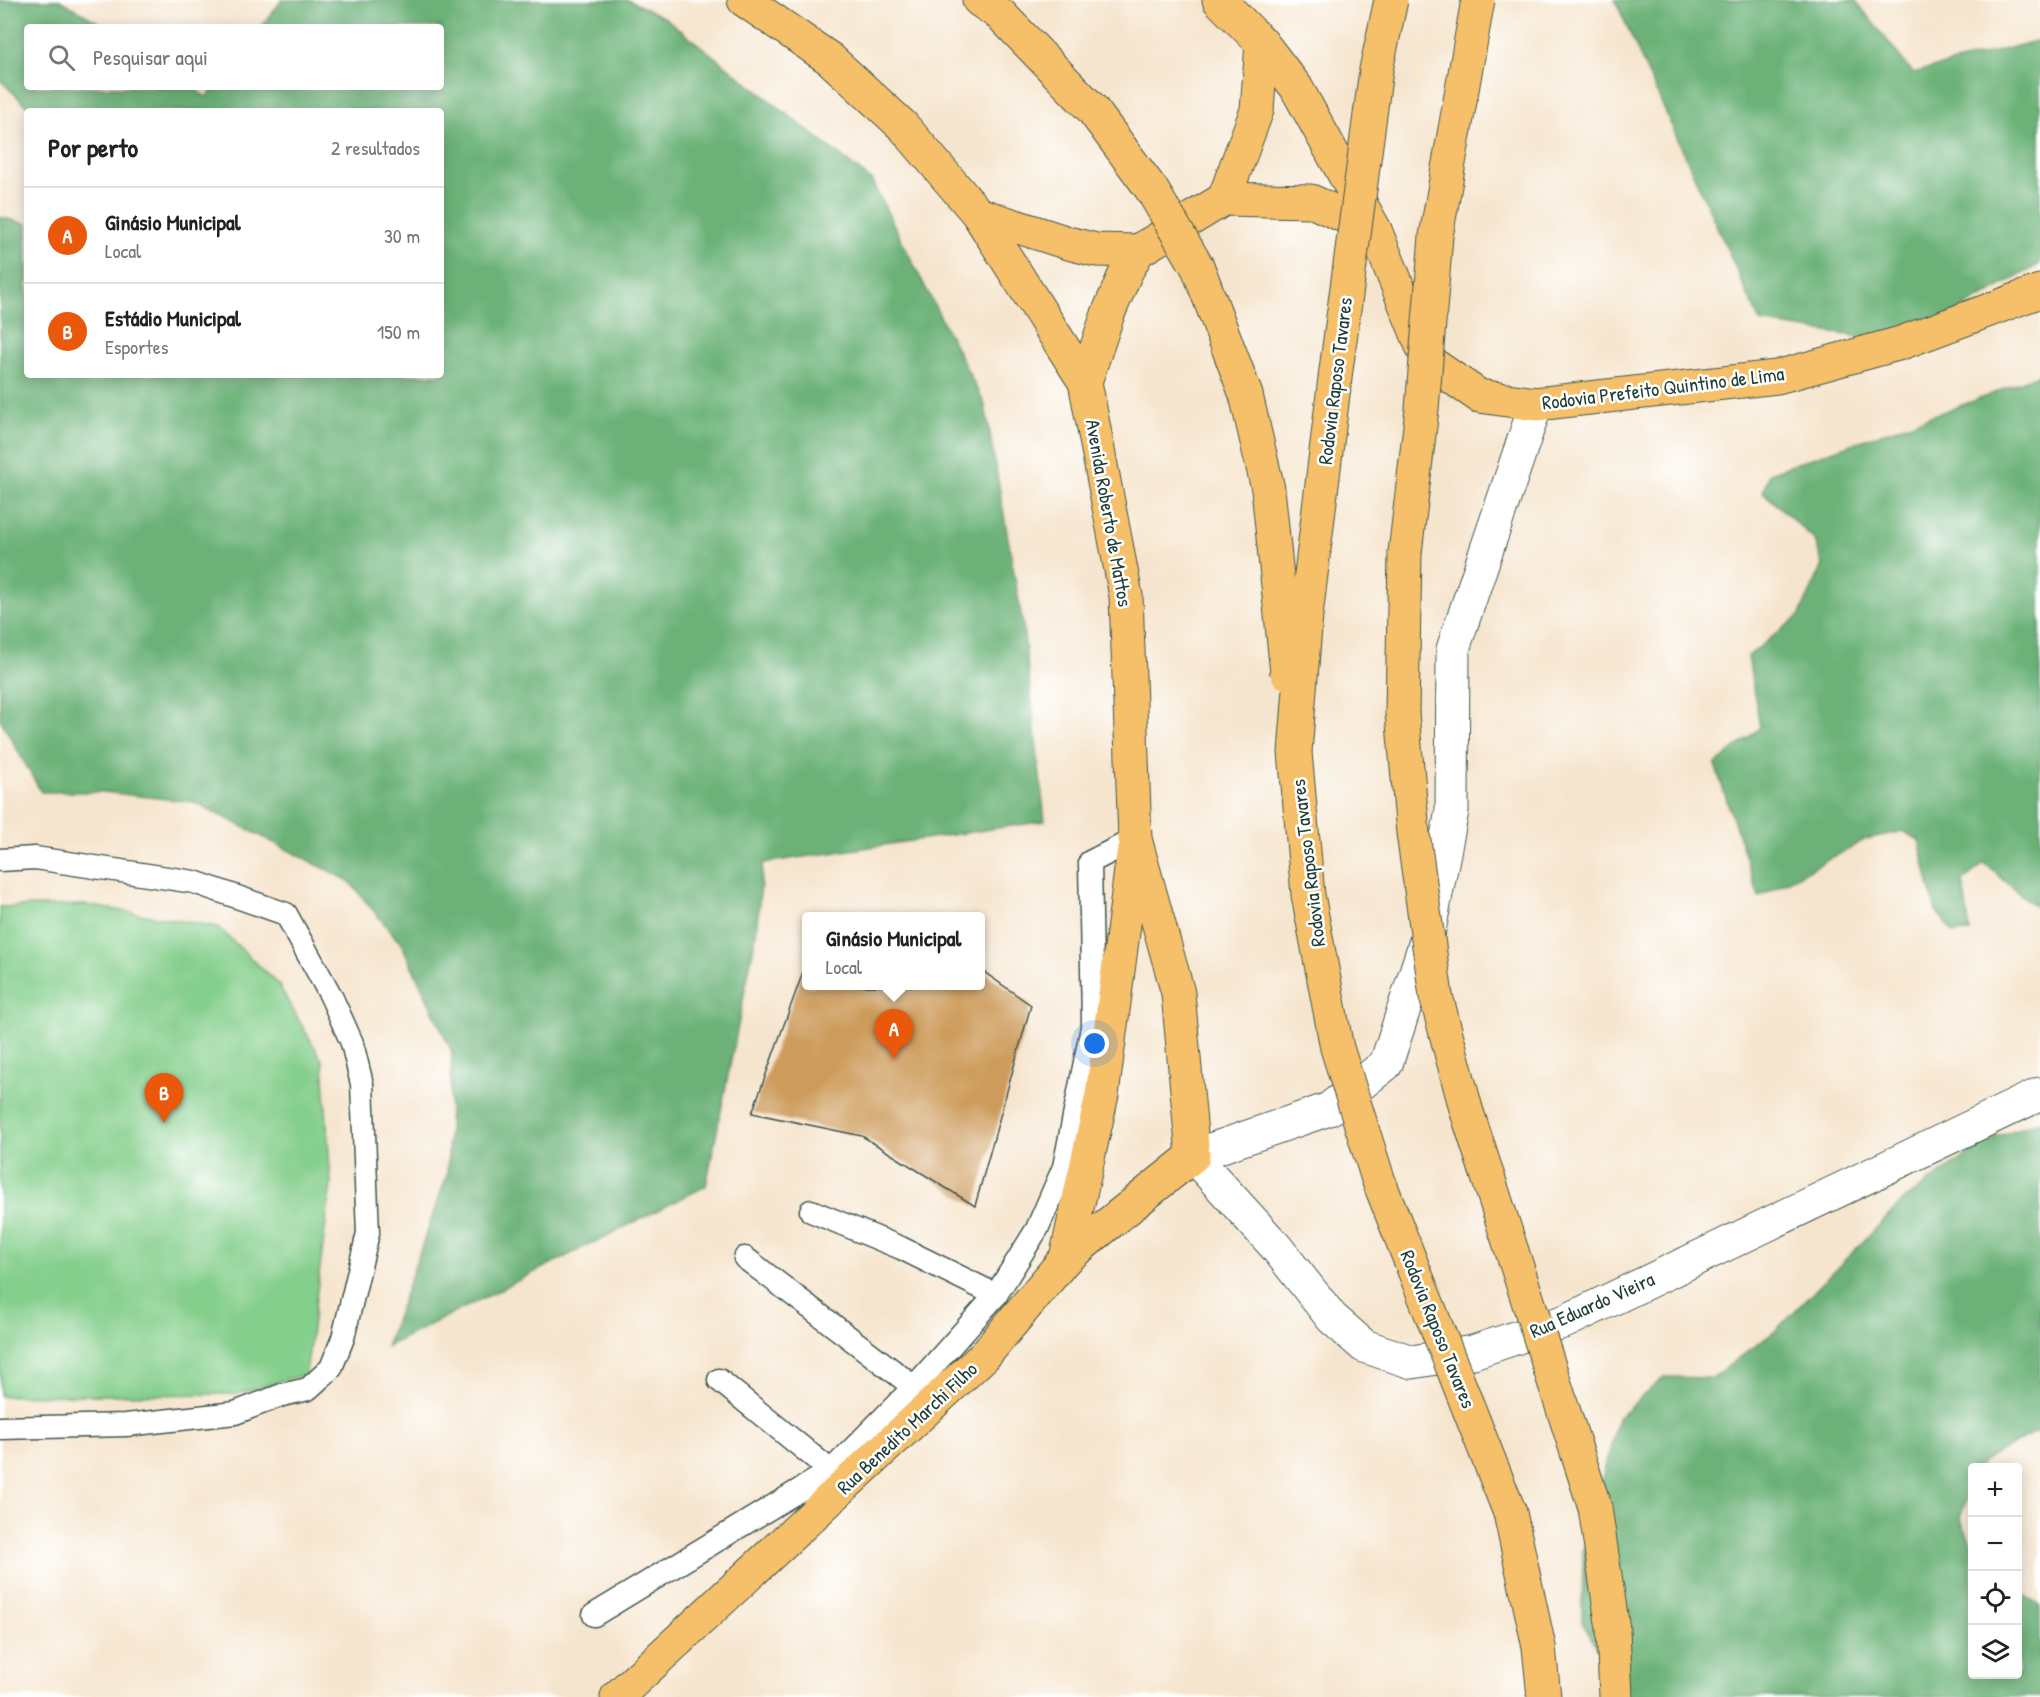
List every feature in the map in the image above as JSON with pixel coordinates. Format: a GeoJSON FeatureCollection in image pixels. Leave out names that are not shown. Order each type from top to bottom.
{"type":"FeatureCollection","features":[{"type":"Feature","properties":{"kind":"main road","name":"Avenida Roberto de Mattos"},"geometry":{"type":"LineString","coordinates":[[744,0],[830,59],[903,126],[978,214],[1085,382],[1126,596],[1135,839],[1178,993],[1193,1156]]}},
{"type":"Feature","properties":{"kind":"main road"},"geometry":{"type":"LineString","coordinates":[[979,0],[1001,15],[1092,109],[1152,190],[1198,268],[1246,395],[1268,489],[1295,752]]}},
{"type":"Feature","properties":{"kind":"main road"},"geometry":{"type":"LineString","coordinates":[[1219,0],[1262,43],[1296,87],[1375,230]]}},
{"type":"Feature","properties":{"kind":"main road","name":"Rodovia Raposo Tavares"},"geometry":{"type":"LineString","coordinates":[[1391,0],[1376,70],[1334,382],[1306,615],[1295,752],[1308,895],[1337,1048],[1378,1179],[1510,1513],[1539,1647],[1544,1697]]}},
{"type":"Feature","properties":{"kind":"main road"},"geometry":{"type":"LineString","coordinates":[[1478,0],[1436,236],[1422,409],[1405,553],[1402,713],[1413,833],[1436,996],[1466,1109],[1595,1508],[1613,1629],[1616,1697]]}},
{"type":"Feature","properties":{"kind":"main road"},"geometry":{"type":"LineString","coordinates":[[1224,199],[1257,110],[1262,43]]}},
{"type":"Feature","properties":{"kind":"main road"},"geometry":{"type":"LineString","coordinates":[[1085,382],[1108,314],[1126,272],[1138,251],[1224,199],[1311,201],[1375,230]]}},
{"type":"Feature","properties":{"kind":"main road"},"geometry":{"type":"LineString","coordinates":[[978,214],[1096,250],[1138,251]]}},
{"type":"Feature","properties":{"kind":"main road","name":"Rodovia Prefeito Quintino de Lima"},"geometry":{"type":"LineString","coordinates":[[1375,230],[1428,361],[1479,396],[1536,404],[1777,377],[1901,343],[2040,291]]}},
{"type":"Feature","properties":{"kind":"main road"},"geometry":{"type":"LineString","coordinates":[[1066,1258],[1102,1095],[1135,839]]}},
{"type":"Feature","properties":{"kind":"main road","name":"Rua Benedito Marchi Filho"},"geometry":{"type":"LineString","coordinates":[[617,1697],[984,1356],[1066,1258],[1193,1156]]}},
{"type":"Feature","properties":{"kind":"street"},"geometry":{"type":"LineString","coordinates":[[1193,1156],[1329,1109],[1386,1064],[1428,935],[1452,810],[1453,649],[1536,404]]}},
{"type":"Feature","properties":{"kind":"street","name":"Rua Eduardo Vieira"},"geometry":{"type":"LineString","coordinates":[[1193,1156],[1276,1247],[1332,1318],[1364,1346],[1412,1362],[1473,1352],[1566,1321],[2040,1094]]}},
{"type":"Feature","properties":{"kind":"lane"},"geometry":{"type":"LineString","coordinates":[[594,1616],[831,1471],[914,1387],[996,1295],[1037,1229],[1064,1167],[1093,1022],[1090,862],[1135,839]]}},
{"type":"Feature","properties":{"kind":"lane"},"geometry":{"type":"LineString","coordinates":[[0,860],[35,858],[194,882],[286,914],[331,996],[352,1043],[362,1084],[368,1233],[343,1338],[331,1368],[308,1389],[282,1395],[235,1413],[126,1425],[0,1428]]}},
{"type":"Feature","properties":{"kind":"lane"},"geometry":{"type":"LineString","coordinates":[[810,1211],[901,1248],[996,1295]]}},
{"type":"Feature","properties":{"kind":"lane"},"geometry":{"type":"LineString","coordinates":[[745,1258],[914,1387]]}},
{"type":"Feature","properties":{"kind":"lane"},"geometry":{"type":"LineString","coordinates":[[719,1380],[831,1471]]}},
{"type":"Feature","properties":{"kind":"green space"},"geometry":{"type":"Polygon","coordinates":[[[0,0],[60,0],[101,24],[24,24],[24,90],[196,90],[206,97],[212,90],[444,90],[444,24],[263,24],[282,0],[628,0],[665,18],[871,180],[985,405],[1023,625],[1045,821],[763,863],[756,935],[706,1186],[386,1347],[447,1175],[452,1052],[402,945],[349,881],[194,802],[103,792],[41,792],[0,719],[0,217],[24,223],[24,378],[444,378],[444,108],[29,108],[0,80],[0,0]]]}},
{"type":"Feature","properties":{"kind":"green space"},"geometry":{"type":"Polygon","coordinates":[[[1615,0],[1855,0],[1913,73],[2040,40],[2040,264],[1901,343],[1760,322],[1615,0]]]}},
{"type":"Feature","properties":{"kind":"green space"},"geometry":{"type":"Polygon","coordinates":[[[2040,374],[2040,911],[1984,863],[1963,881],[1970,932],[1953,933],[1935,909],[1919,840],[1903,831],[1866,839],[1759,897],[1715,765],[1760,728],[1748,656],[1799,616],[1823,565],[1815,540],[1763,492],[1769,473],[1982,398],[2040,374]]]}},
{"type":"Feature","properties":{"kind":"green space"},"geometry":{"type":"Polygon","coordinates":[[[86,905],[218,927],[278,984],[323,1062],[331,1184],[306,1374],[237,1394],[0,1396],[0,907],[86,905]]]}},
{"type":"Feature","properties":{"kind":"green space"},"geometry":{"type":"Polygon","coordinates":[[[2040,1121],[2040,1432],[2033,1433],[1982,1463],[1968,1463],[1968,1496],[1960,1517],[1968,1536],[1968,1679],[2022,1679],[2022,1594],[2040,1605],[2040,1697],[1625,1697],[1582,1622],[1583,1551],[1618,1418],[1664,1377],[1712,1378],[1774,1332],[1906,1198],[1990,1139],[2040,1121]]]}},
{"type":"Feature","properties":{"kind":"building"},"geometry":{"type":"Polygon","coordinates":[[[985,973],[1031,1005],[975,1206],[862,1136],[752,1113],[802,975],[802,990],[985,990],[985,973]]]}},
{"type":"Feature","properties":{"kind":"place","name":"Ginásio Municipal"},"geometry":{"type":"Point","coordinates":[894,1059]}},
{"type":"Feature","properties":{"kind":"place","name":"Estádio Municipal"},"geometry":{"type":"Point","coordinates":[164,1123]}}]}
